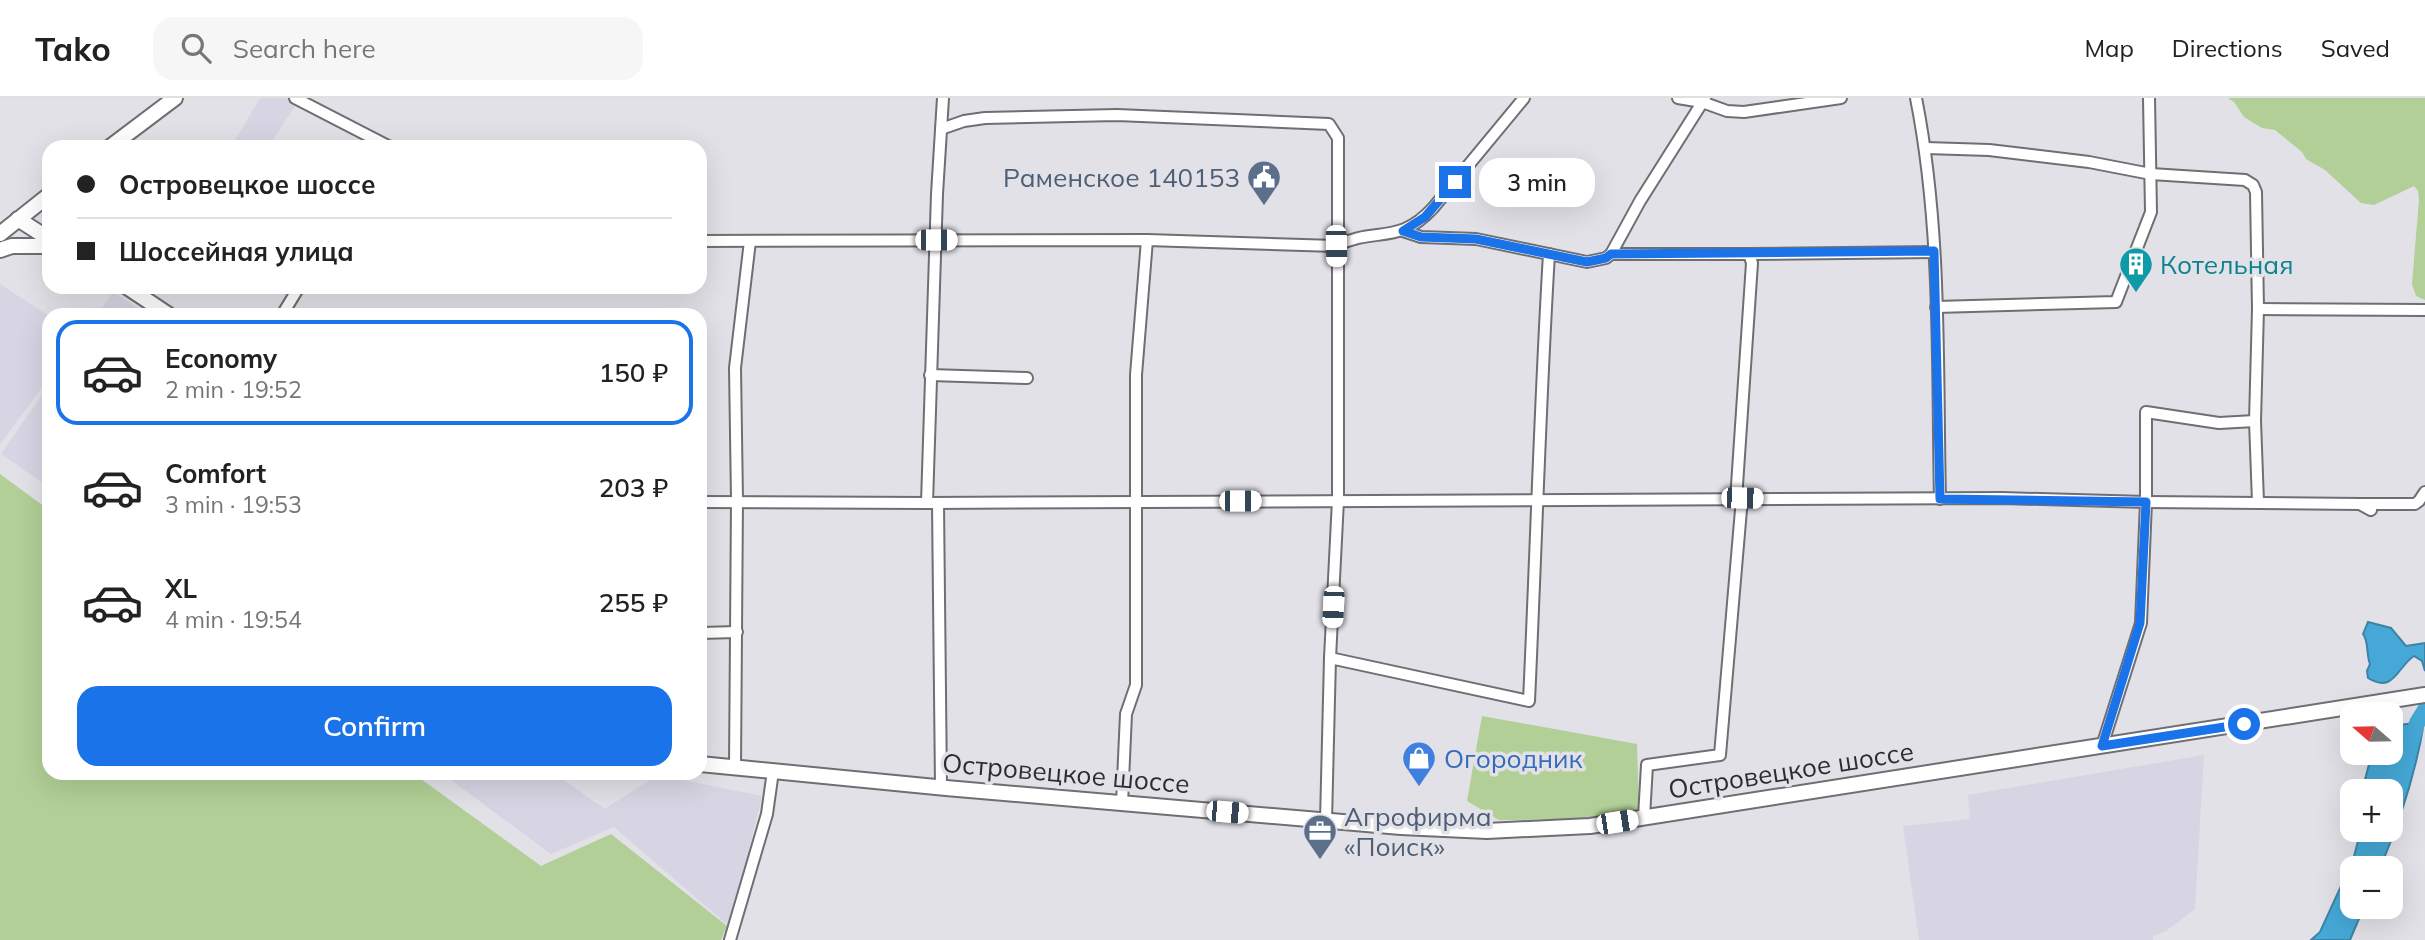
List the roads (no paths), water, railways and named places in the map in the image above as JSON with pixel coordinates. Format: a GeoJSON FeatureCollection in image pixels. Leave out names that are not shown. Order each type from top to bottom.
{"type":"FeatureCollection","features":[{"type":"Feature","properties":{"kind":"main road"},"geometry":{"type":"LineString","coordinates":[[119,140],[175,98]]}},
{"type":"Feature","properties":{"kind":"main road"},"geometry":{"type":"LineString","coordinates":[[0,234],[42,200]]}},
{"type":"Feature","properties":{"kind":"main road"},"geometry":{"type":"LineString","coordinates":[[18,219],[42,234]]}},
{"type":"Feature","properties":{"kind":"main road"},"geometry":{"type":"LineString","coordinates":[[0,250],[12,246],[42,246]]}},
{"type":"Feature","properties":{"kind":"main road"},"geometry":{"type":"LineString","coordinates":[[138,294],[158,308]]}},
{"type":"Feature","properties":{"kind":"main road","name":"Островецкое шоссе"},"geometry":{"type":"LineString","coordinates":[[707,765],[1326,821],[1487,831],[1590,826],[2425,695]]}},
{"type":"Feature","properties":{"kind":"street"},"geometry":{"type":"LineString","coordinates":[[295,98],[376,140]]}},
{"type":"Feature","properties":{"kind":"street"},"geometry":{"type":"LineString","coordinates":[[941,787],[933,503],[930,479],[930,375],[943,98]]}},
{"type":"Feature","properties":{"kind":"street"},"geometry":{"type":"LineString","coordinates":[[707,241],[1147,240],[1336,246],[1356,238],[1403,231],[1425,217],[1524,98]]}},
{"type":"Feature","properties":{"kind":"street"},"geometry":{"type":"LineString","coordinates":[[1678,98],[1704,100],[1727,111],[1744,112],[1841,98]]}},
{"type":"Feature","properties":{"kind":"street"},"geometry":{"type":"LineString","coordinates":[[1916,98],[1926,148],[1934,251],[1940,499]]}},
{"type":"Feature","properties":{"kind":"street"},"geometry":{"type":"LineString","coordinates":[[1936,307],[2116,302],[2151,212],[2149,98]]}},
{"type":"Feature","properties":{"kind":"street"},"geometry":{"type":"LineString","coordinates":[[1403,231],[1421,237],[1476,239],[1587,262],[1606,258],[1611,254],[1640,201],[1704,100]]}},
{"type":"Feature","properties":{"kind":"street"},"geometry":{"type":"LineString","coordinates":[[941,129],[964,121],[985,118],[1117,115],[1329,124],[1338,138],[1338,500],[1326,821]]}},
{"type":"Feature","properties":{"kind":"street"},"geometry":{"type":"LineString","coordinates":[[1926,148],[1989,150],[2089,162],[2151,174],[2245,180],[2253,185],[2256,192],[2258,309],[2255,421],[2258,502]]}},
{"type":"Feature","properties":{"kind":"street"},"geometry":{"type":"LineString","coordinates":[[1122,803],[1126,713],[1136,685],[1136,375],[1147,240]]}},
{"type":"Feature","properties":{"kind":"street"},"geometry":{"type":"LineString","coordinates":[[735,767],[735,368],[750,241]]}},
{"type":"Feature","properties":{"kind":"street"},"geometry":{"type":"LineString","coordinates":[[1611,254],[1934,251]]}},
{"type":"Feature","properties":{"kind":"street"},"geometry":{"type":"LineString","coordinates":[[1330,658],[1529,701],[1540,396],[1549,254]]}},
{"type":"Feature","properties":{"kind":"street"},"geometry":{"type":"LineString","coordinates":[[1644,817],[1647,765],[1720,755],[1739,499],[1752,263],[1749,254]]}},
{"type":"Feature","properties":{"kind":"street"},"geometry":{"type":"LineString","coordinates":[[2258,309],[2425,310]]}},
{"type":"Feature","properties":{"kind":"street"},"geometry":{"type":"LineString","coordinates":[[930,375],[1027,378]]}},
{"type":"Feature","properties":{"kind":"street"},"geometry":{"type":"LineString","coordinates":[[2102,746],[2140,623],[2146,502],[2146,412],[2219,423],[2255,421]]}},
{"type":"Feature","properties":{"kind":"street"},"geometry":{"type":"LineString","coordinates":[[707,502],[1135,503],[1940,499],[2415,504],[2425,492]]}},
{"type":"Feature","properties":{"kind":"street"},"geometry":{"type":"LineString","coordinates":[[2360,504],[2371,510]]}},
{"type":"Feature","properties":{"kind":"street"},"geometry":{"type":"LineString","coordinates":[[707,633],[737,632]]}},
{"type":"Feature","properties":{"kind":"street"},"geometry":{"type":"LineString","coordinates":[[730,940],[767,814],[772,771]]}},
{"type":"Feature","properties":{"kind":"water"},"geometry":{"type":"Polygon","coordinates":[[[2368,622],[2391,628],[2406,646],[2425,643],[2425,671],[2422,661],[2414,656],[2389,681],[2377,682],[2368,678],[2370,664],[2363,634],[2368,622]]]}},
{"type":"Feature","properties":{"kind":"water"},"geometry":{"type":"Polygon","coordinates":[[[2424,722],[2417,760],[2403,805],[2403,779],[2365,779],[2369,765],[2403,765],[2403,725],[2424,722]]]}},
{"type":"Feature","properties":{"kind":"water"},"geometry":{"type":"Polygon","coordinates":[[[2358,842],[2390,842],[2385,856],[2354,856],[2358,842]]]}},
{"type":"Feature","properties":{"kind":"water"},"geometry":{"type":"Polygon","coordinates":[[[2340,888],[2340,919],[2359,919],[2350,940],[2311,940],[2320,932],[2340,888]]]}},
{"type":"Feature","properties":{"kind":"waterway"},"geometry":{"type":"LineString","coordinates":[[2411,743],[2417,723],[2425,710]]}},
{"type":"Feature","properties":{"kind":"place","name":"Раменское 140153"},"geometry":{"type":"Point","coordinates":[1264,207]}},
{"type":"Feature","properties":{"kind":"place","name":"Котельная"},"geometry":{"type":"Point","coordinates":[2136,294]}},
{"type":"Feature","properties":{"kind":"place","name":"Огородник"},"geometry":{"type":"Point","coordinates":[1419,788]}},
{"type":"Feature","properties":{"kind":"place","name":"Агрофирма «Поиск»"},"geometry":{"type":"Point","coordinates":[1320,861]}}]}
